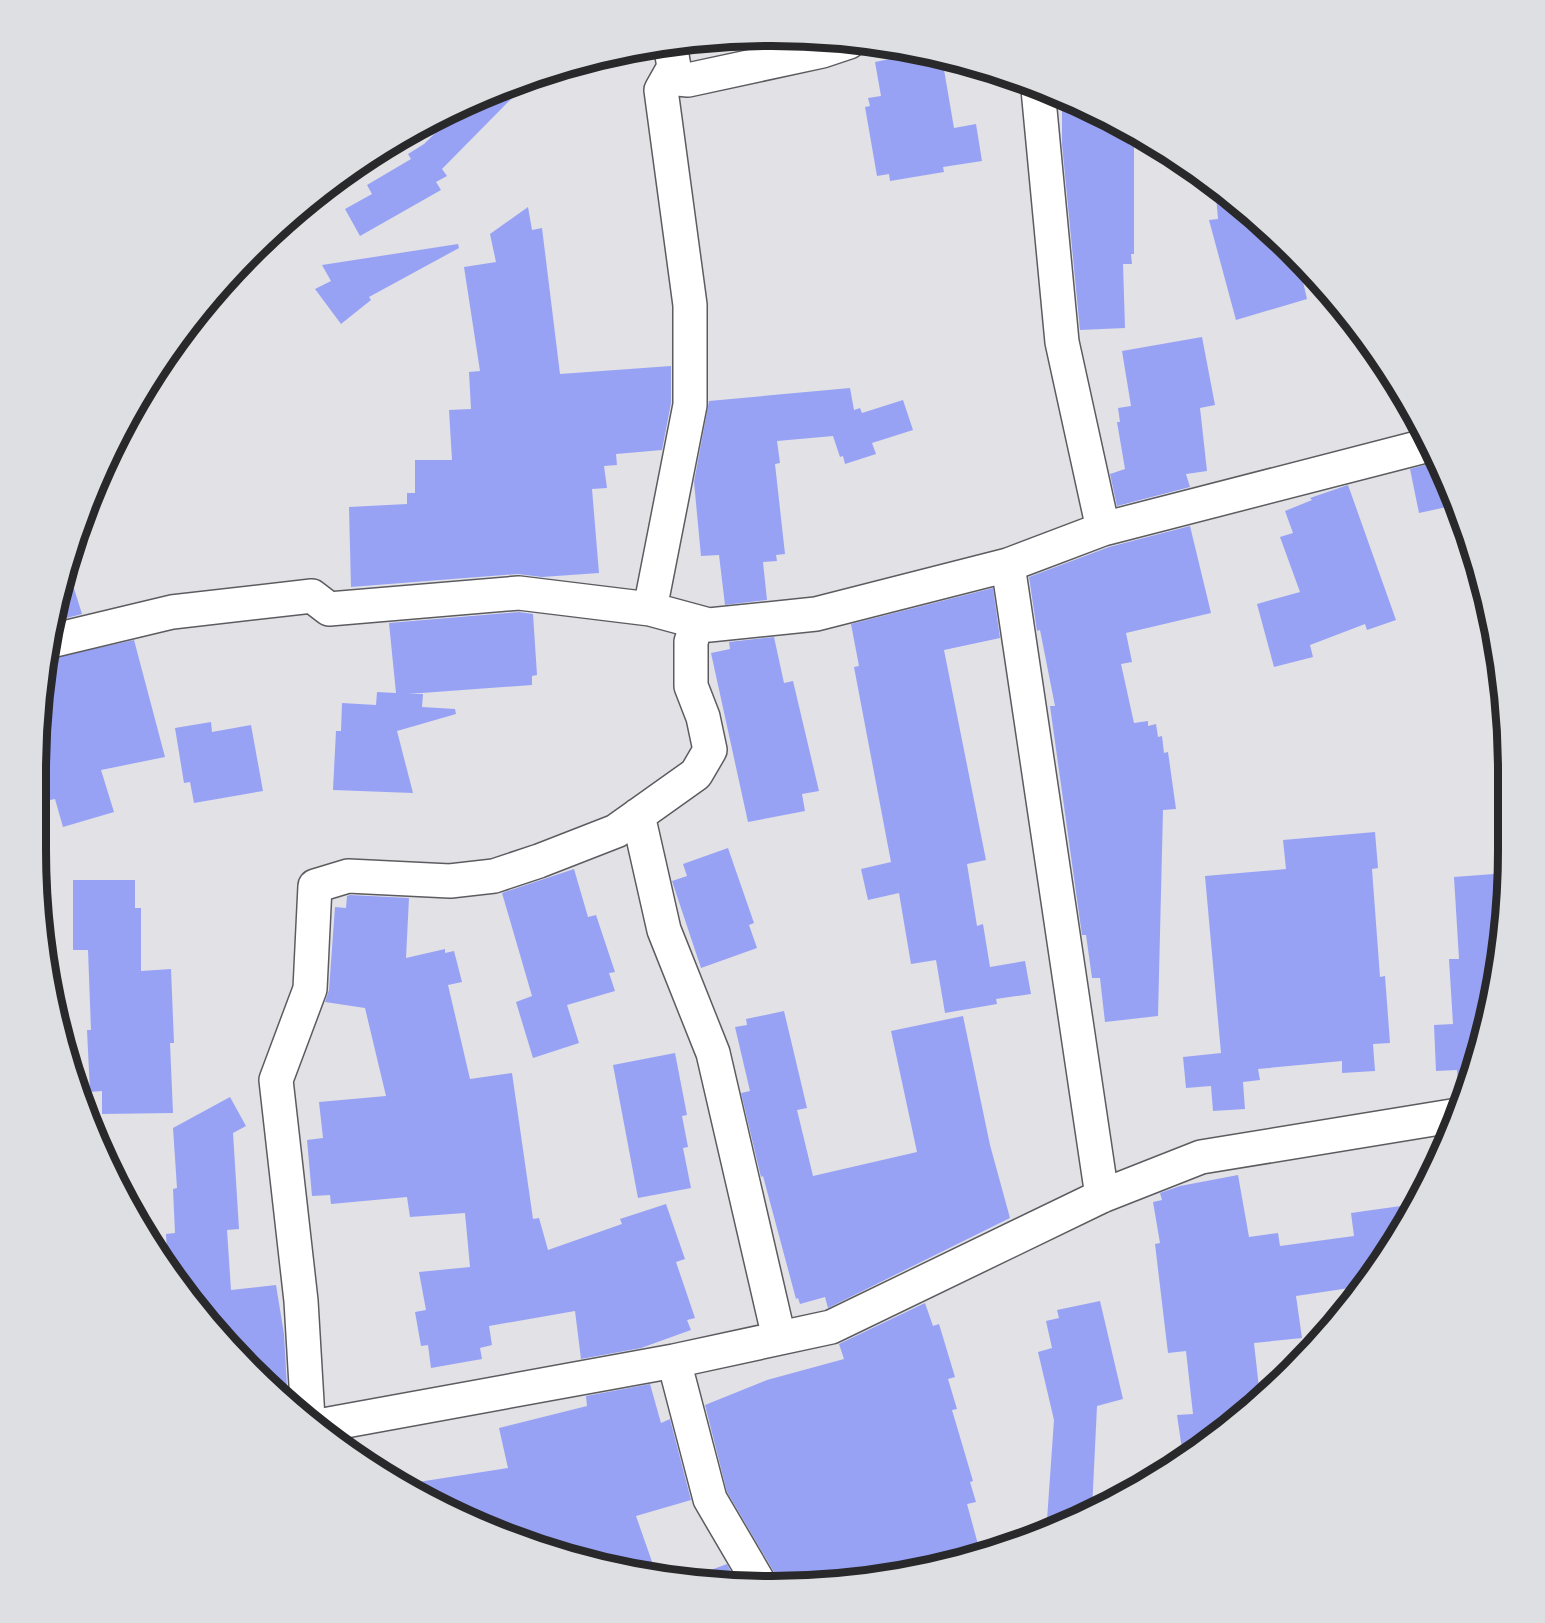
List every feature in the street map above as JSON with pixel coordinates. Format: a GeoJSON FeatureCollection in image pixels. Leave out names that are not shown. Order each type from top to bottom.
{"type":"FeatureCollection","features":[{"type":"Feature","properties":{"kind":"street"},"geometry":{"type":"LineString","coordinates":[[668,78],[688,80],[828,49]]}},
{"type":"Feature","properties":{"kind":"street"},"geometry":{"type":"LineString","coordinates":[[650,609],[690,405],[690,305],[661,90],[674,67],[672,54]]}},
{"type":"Feature","properties":{"kind":"street"},"geometry":{"type":"LineString","coordinates":[[1039,98],[1062,342],[1103,529]]}},
{"type":"Feature","properties":{"kind":"street"},"geometry":{"type":"LineString","coordinates":[[59,639],[172,612],[312,596],[328,609],[519,593],[650,609],[709,626],[816,614],[1008,565],[1103,529],[1422,447]]}},
{"type":"Feature","properties":{"kind":"street"},"geometry":{"type":"LineString","coordinates":[[1008,565],[1102,1196]]}},
{"type":"Feature","properties":{"kind":"street"},"geometry":{"type":"LineString","coordinates":[[307,1407],[301,1301],[276,1080],[310,989],[315,886],[348,876],[450,881],[494,876],[616,831],[696,774],[710,750],[703,717],[691,686],[691,642],[697,622]]}},
{"type":"Feature","properties":{"kind":"street"},"geometry":{"type":"LineString","coordinates":[[638,815],[664,930],[713,1053],[779,1338]]}},
{"type":"Feature","properties":{"kind":"street"},"geometry":{"type":"LineString","coordinates":[[329,1424],[674,1361],[831,1327],[1102,1196],[1201,1157],[1448,1116]]}},
{"type":"Feature","properties":{"kind":"street"},"geometry":{"type":"LineString","coordinates":[[674,1361],[710,1499],[755,1576]]}},
{"type":"Feature","properties":{"kind":"building"},"geometry":{"type":"Polygon","coordinates":[[[895,58],[944,67],[954,128],[976,124],[982,161],[943,167],[944,172],[890,181],[889,174],[877,176],[865,107],[870,106],[868,98],[881,96],[875,62],[895,58]]]}},
{"type":"Feature","properties":{"kind":"building"},"geometry":{"type":"Polygon","coordinates":[[[516,94],[442,169],[447,176],[436,182],[441,190],[360,236],[345,209],[372,194],[367,185],[411,159],[408,154],[424,144],[451,121],[516,94]]]}},
{"type":"Feature","properties":{"kind":"building"},"geometry":{"type":"Polygon","coordinates":[[[1062,107],[1094,121],[1129,140],[1129,145],[1134,146],[1134,254],[1131,254],[1132,264],[1123,264],[1125,328],[1080,330],[1062,144],[1062,107]]]}},
{"type":"Feature","properties":{"kind":"building"},"geometry":{"type":"Polygon","coordinates":[[[1216,199],[1251,227],[1302,276],[1307,299],[1236,320],[1209,220],[1218,219],[1216,199]]]}},
{"type":"Feature","properties":{"kind":"building"},"geometry":{"type":"Polygon","coordinates":[[[528,207],[532,230],[542,228],[560,374],[671,366],[671,403],[662,450],[616,454],[617,465],[604,466],[607,488],[592,489],[599,573],[542,577],[518,574],[351,587],[349,507],[407,504],[407,493],[415,493],[415,460],[452,460],[449,410],[471,409],[469,372],[480,371],[464,267],[496,262],[490,234],[528,207]]]}},
{"type":"Feature","properties":{"kind":"building"},"geometry":{"type":"Polygon","coordinates":[[[458,244],[459,248],[369,297],[371,300],[341,324],[315,289],[331,281],[322,265],[458,244]]]}},
{"type":"Feature","properties":{"kind":"building"},"geometry":{"type":"Polygon","coordinates":[[[1202,337],[1215,405],[1200,408],[1207,471],[1186,474],[1190,487],[1117,506],[1110,474],[1125,469],[1117,422],[1120,422],[1118,408],[1131,406],[1122,351],[1202,337]]]}},
{"type":"Feature","properties":{"kind":"building"},"geometry":{"type":"Polygon","coordinates":[[[850,388],[854,410],[860,408],[862,413],[903,400],[913,430],[872,443],[876,454],[845,464],[843,456],[840,457],[833,436],[777,441],[780,463],[775,464],[785,554],[776,555],[777,561],[763,562],[767,600],[725,605],[719,555],[701,556],[694,482],[709,401],[850,388]]]}},
{"type":"Feature","properties":{"kind":"building"},"geometry":{"type":"Polygon","coordinates":[[[1430,464],[1448,507],[1419,513],[1410,469],[1430,464]]]}},
{"type":"Feature","properties":{"kind":"building"},"geometry":{"type":"Polygon","coordinates":[[[1348,485],[1396,620],[1367,630],[1365,624],[1310,645],[1313,657],[1274,667],[1257,604],[1300,592],[1280,537],[1293,533],[1285,511],[1312,500],[1310,498],[1348,485]]]}},
{"type":"Feature","properties":{"kind":"building"},"geometry":{"type":"Polygon","coordinates":[[[1190,526],[1211,613],[1126,633],[1132,662],[1121,664],[1134,723],[1148,721],[1148,726],[1156,724],[1158,737],[1162,736],[1164,753],[1168,752],[1176,809],[1163,810],[1158,1016],[1105,1022],[1100,978],[1092,978],[1086,935],[1082,935],[1050,706],[1055,706],[1040,630],[1037,631],[1029,577],[1109,547],[1190,526]]]}},
{"type":"Feature","properties":{"kind":"building"},"geometry":{"type":"Polygon","coordinates":[[[72,582],[82,614],[63,619],[72,582]]]}},
{"type":"Feature","properties":{"kind":"building"},"geometry":{"type":"Polygon","coordinates":[[[993,588],[1000,638],[944,650],[986,860],[967,864],[977,926],[983,924],[990,967],[1025,961],[1031,994],[996,999],[997,1004],[945,1013],[936,960],[911,964],[899,893],[868,900],[861,869],[891,862],[854,667],[859,666],[851,624],[993,588]]]}},
{"type":"Feature","properties":{"kind":"building"},"geometry":{"type":"Polygon","coordinates":[[[519,612],[533,614],[537,675],[532,676],[532,685],[408,694],[423,694],[422,707],[455,709],[456,714],[397,731],[413,793],[333,790],[336,731],[341,731],[342,703],[376,705],[377,692],[396,693],[389,623],[519,612]]]}},
{"type":"Feature","properties":{"kind":"building"},"geometry":{"type":"Polygon","coordinates":[[[774,637],[784,683],[793,681],[819,791],[802,794],[805,811],[748,822],[711,653],[730,649],[729,642],[774,637]]]}},
{"type":"Feature","properties":{"kind":"building"},"geometry":{"type":"Polygon","coordinates":[[[134,640],[165,757],[101,770],[114,812],[63,827],[55,799],[46,801],[48,725],[56,657],[134,640]]]}},
{"type":"Feature","properties":{"kind":"building"},"geometry":{"type":"Polygon","coordinates":[[[211,722],[212,732],[251,725],[263,791],[194,803],[190,782],[184,783],[175,728],[211,722]]]}},
{"type":"Feature","properties":{"kind":"building"},"geometry":{"type":"Polygon","coordinates":[[[1375,832],[1378,868],[1372,869],[1380,977],[1385,976],[1390,1043],[1373,1044],[1375,1071],[1342,1073],[1342,1061],[1258,1069],[1260,1080],[1243,1082],[1245,1109],[1213,1111],[1211,1086],[1186,1088],[1183,1057],[1221,1053],[1205,876],[1286,869],[1283,840],[1375,832]]]}},
{"type":"Feature","properties":{"kind":"building"},"geometry":{"type":"Polygon","coordinates":[[[728,848],[754,923],[749,925],[757,948],[701,968],[672,881],[687,876],[683,864],[728,848]]]}},
{"type":"Feature","properties":{"kind":"building"},"geometry":{"type":"Polygon","coordinates":[[[574,869],[588,917],[596,915],[615,972],[609,973],[615,991],[567,1005],[579,1043],[533,1058],[516,1002],[532,996],[502,893],[574,869]]]}},
{"type":"Feature","properties":{"kind":"building"},"geometry":{"type":"Polygon","coordinates":[[[1498,874],[1497,898],[1485,992],[1458,1088],[1457,1070],[1436,1071],[1434,1025],[1453,1024],[1449,959],[1459,959],[1454,877],[1498,874]]]}},
{"type":"Feature","properties":{"kind":"building"},"geometry":{"type":"Polygon","coordinates":[[[73,880],[135,880],[135,908],[141,908],[141,971],[171,969],[174,1043],[170,1043],[173,1113],[102,1114],[102,1091],[90,1092],[87,1030],[91,1030],[88,950],[73,950],[73,880]]]}},
{"type":"Feature","properties":{"kind":"building"},"geometry":{"type":"Polygon","coordinates":[[[347,896],[409,898],[406,958],[445,949],[445,953],[454,951],[462,982],[448,985],[470,1079],[512,1073],[533,1219],[539,1218],[548,1250],[622,1224],[620,1219],[666,1204],[685,1259],[676,1262],[695,1318],[687,1320],[691,1330],[641,1348],[581,1359],[575,1311],[489,1326],[492,1345],[480,1348],[482,1359],[431,1368],[428,1345],[421,1346],[415,1312],[426,1310],[419,1272],[470,1267],[465,1213],[410,1217],[407,1197],[331,1204],[330,1195],[312,1196],[307,1140],[323,1138],[319,1102],[386,1096],[365,1008],[325,1002],[329,990],[335,907],[346,908],[347,896]]]}},
{"type":"Feature","properties":{"kind":"building"},"geometry":{"type":"Polygon","coordinates":[[[784,1011],[807,1108],[797,1110],[813,1176],[917,1152],[891,1031],[963,1016],[990,1145],[1010,1218],[828,1308],[825,1297],[800,1304],[798,1298],[796,1299],[763,1176],[761,1177],[741,1093],[750,1091],[735,1027],[747,1025],[746,1019],[784,1011]]]}},
{"type":"Feature","properties":{"kind":"building"},"geometry":{"type":"Polygon","coordinates":[[[675,1053],[687,1115],[682,1116],[688,1147],[683,1148],[691,1188],[638,1198],[613,1065],[675,1053]]]}},
{"type":"Feature","properties":{"kind":"building"},"geometry":{"type":"Polygon","coordinates":[[[230,1097],[246,1126],[233,1133],[239,1229],[227,1230],[231,1290],[276,1285],[284,1334],[287,1390],[259,1364],[227,1329],[167,1251],[166,1234],[175,1233],[173,1189],[177,1188],[173,1128],[230,1097]]]}},
{"type":"Feature","properties":{"kind":"building"},"geometry":{"type":"Polygon","coordinates":[[[1238,1175],[1249,1237],[1278,1233],[1280,1246],[1354,1236],[1351,1213],[1406,1205],[1376,1254],[1351,1288],[1296,1296],[1302,1338],[1254,1343],[1259,1389],[1182,1450],[1177,1415],[1193,1414],[1186,1351],[1168,1353],[1155,1244],[1160,1243],[1153,1202],[1162,1200],[1160,1193],[1180,1186],[1238,1175]]]}},
{"type":"Feature","properties":{"kind":"building"},"geometry":{"type":"Polygon","coordinates":[[[1100,1301],[1123,1399],[1097,1406],[1092,1503],[1052,1520],[1047,1520],[1054,1420],[1038,1352],[1052,1348],[1046,1321],[1059,1318],[1057,1310],[1100,1301]]]}},
{"type":"Feature","properties":{"kind":"building"},"geometry":{"type":"Polygon","coordinates":[[[925,1303],[933,1326],[939,1324],[955,1377],[948,1379],[957,1409],[952,1410],[973,1481],[970,1482],[976,1502],[967,1504],[979,1546],[914,1563],[867,1570],[820,1575],[775,1576],[727,1492],[705,1405],[767,1380],[844,1359],[839,1344],[925,1303]]]}},
{"type":"Feature","properties":{"kind":"building"},"geometry":{"type":"Polygon","coordinates":[[[650,1384],[661,1423],[670,1419],[691,1500],[636,1516],[654,1566],[585,1552],[539,1538],[451,1502],[415,1482],[508,1468],[499,1428],[587,1406],[586,1396],[650,1384]]]}},
{"type":"Feature","properties":{"kind":"building"},"geometry":{"type":"Polygon","coordinates":[[[727,1564],[733,1575],[725,1575],[704,1573],[727,1564]]]}}]}
